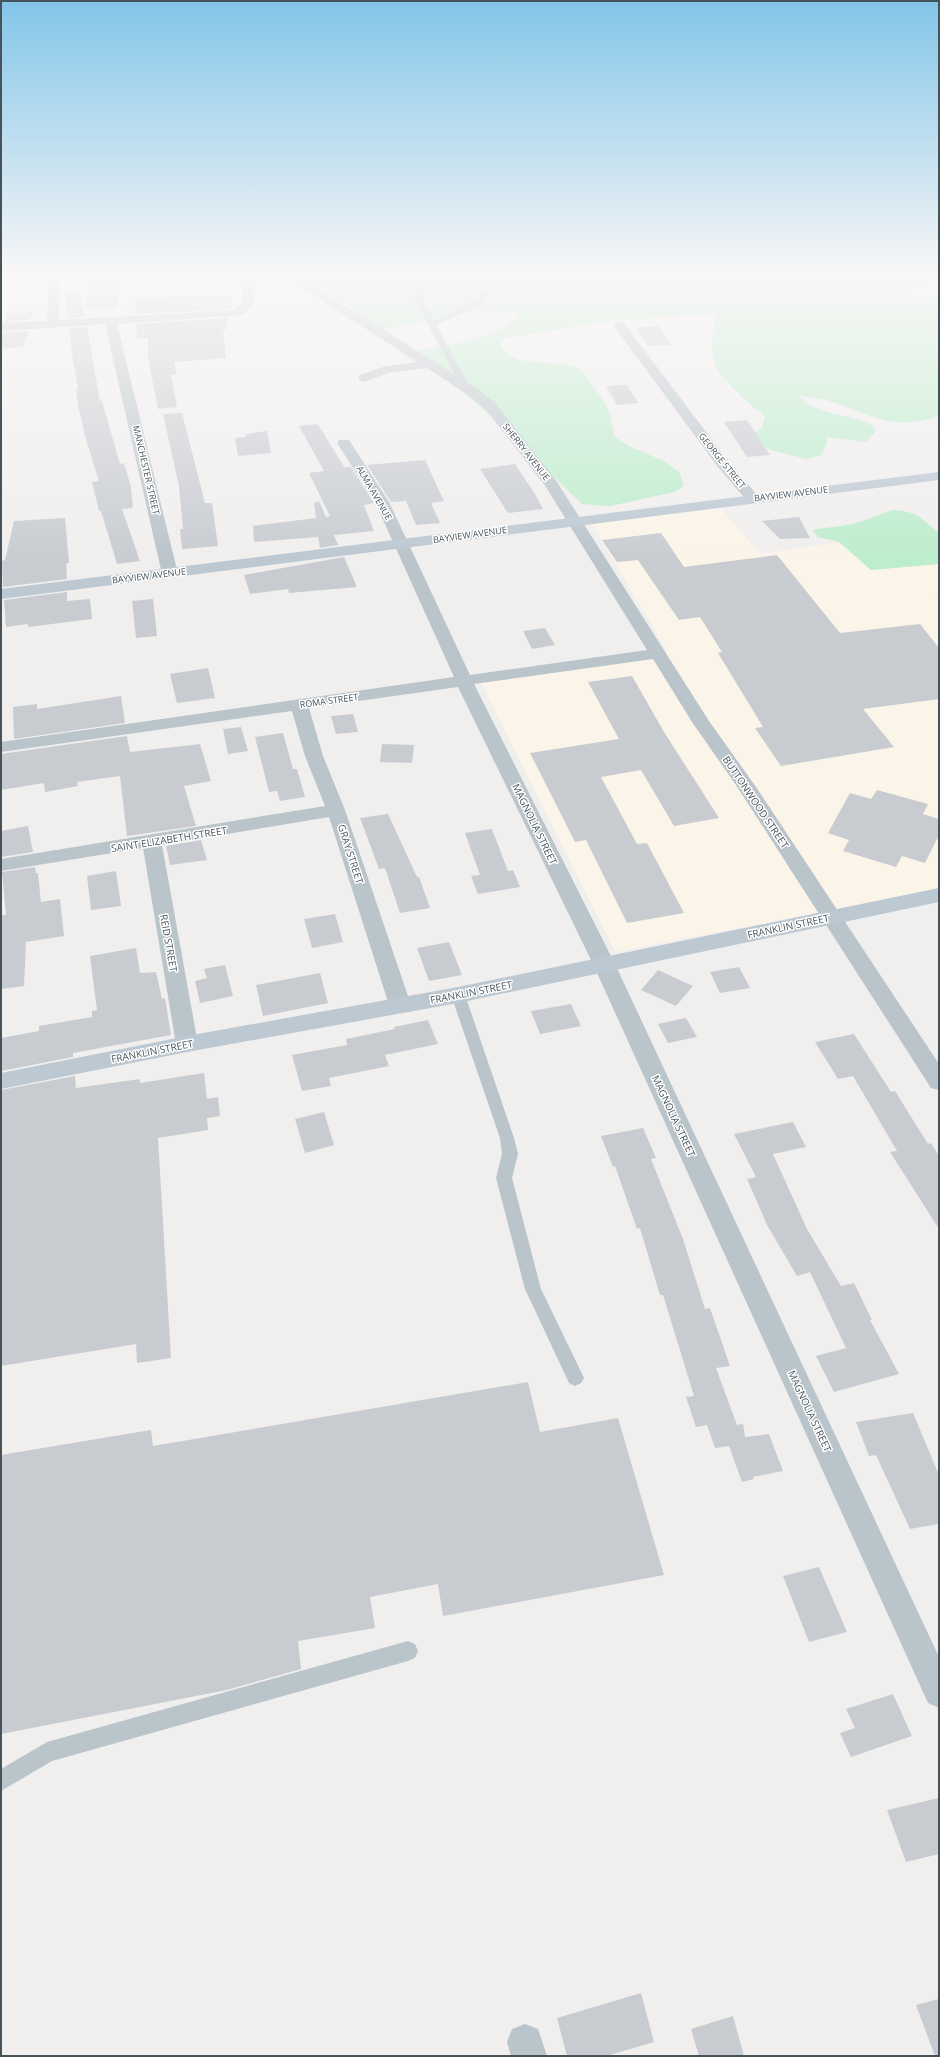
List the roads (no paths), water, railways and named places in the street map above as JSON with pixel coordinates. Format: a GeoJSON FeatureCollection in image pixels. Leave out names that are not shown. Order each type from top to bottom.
{"type":"FeatureCollection","features":[{"type":"Feature","properties":{"kind":"main road","name":"BAYVIEW AVENUE"},"geometry":{"type":"LineString","coordinates":[[1,594],[170,574],[574,521],[939,476]]}},
{"type":"Feature","properties":{"kind":"main road","name":"FRANKLIN STREET"},"geometry":{"type":"LineString","coordinates":[[1,1080],[187,1044],[458,995],[939,895]]}},
{"type":"Feature","properties":{"kind":"street","name":"MANCHESTER STREET"},"geometry":{"type":"LineString","coordinates":[[122,370],[170,574]]}},
{"type":"Feature","properties":{"kind":"street"},"geometry":{"type":"LineString","coordinates":[[364,378],[386,370]]}},
{"type":"Feature","properties":{"kind":"street","name":"SHERRY AVENUE"},"geometry":{"type":"LineString","coordinates":[[439,370],[481,397],[492,408],[550,482],[574,521]]}},
{"type":"Feature","properties":{"kind":"street","name":"GEORGE STREET"},"geometry":{"type":"LineString","coordinates":[[652,370],[723,464],[753,499]]}},
{"type":"Feature","properties":{"kind":"street","name":"ALMA AVENUE"},"geometry":{"type":"LineString","coordinates":[[344,443],[382,502],[402,544]]}},
{"type":"Feature","properties":{"kind":"street","name":"BUTTONWOOD STREET"},"geometry":{"type":"LineString","coordinates":[[574,521],[701,722],[747,787],[939,1082]]}},
{"type":"Feature","properties":{"kind":"street","name":"MAGNOLIA STREET"},"geometry":{"type":"LineString","coordinates":[[402,544],[464,681],[604,964],[939,1692]]}},
{"type":"Feature","properties":{"kind":"street","name":"ROMA STREET"},"geometry":{"type":"LineString","coordinates":[[1,747],[658,653]]}},
{"type":"Feature","properties":{"kind":"street","name":"GRAY STREET"},"geometry":{"type":"LineString","coordinates":[[299,705],[314,756],[336,810],[400,1005]]}},
{"type":"Feature","properties":{"kind":"street","name":"SAINT ELIZABETH STREET"},"geometry":{"type":"LineString","coordinates":[[1,866],[152,842],[336,810]]}},
{"type":"Feature","properties":{"kind":"street","name":"REID STREET"},"geometry":{"type":"LineString","coordinates":[[152,842],[187,1044]]}},
{"type":"Feature","properties":{"kind":"lane"},"geometry":{"type":"LineString","coordinates":[[456,370],[466,387]]}},
{"type":"Feature","properties":{"kind":"lane"},"geometry":{"type":"LineString","coordinates":[[458,995],[507,1138],[510,1154],[504,1178],[533,1289],[575,1378]]}},
{"type":"Feature","properties":{"kind":"lane"},"geometry":{"type":"LineString","coordinates":[[1,1781],[47,1752],[408,1651]]}}]}
